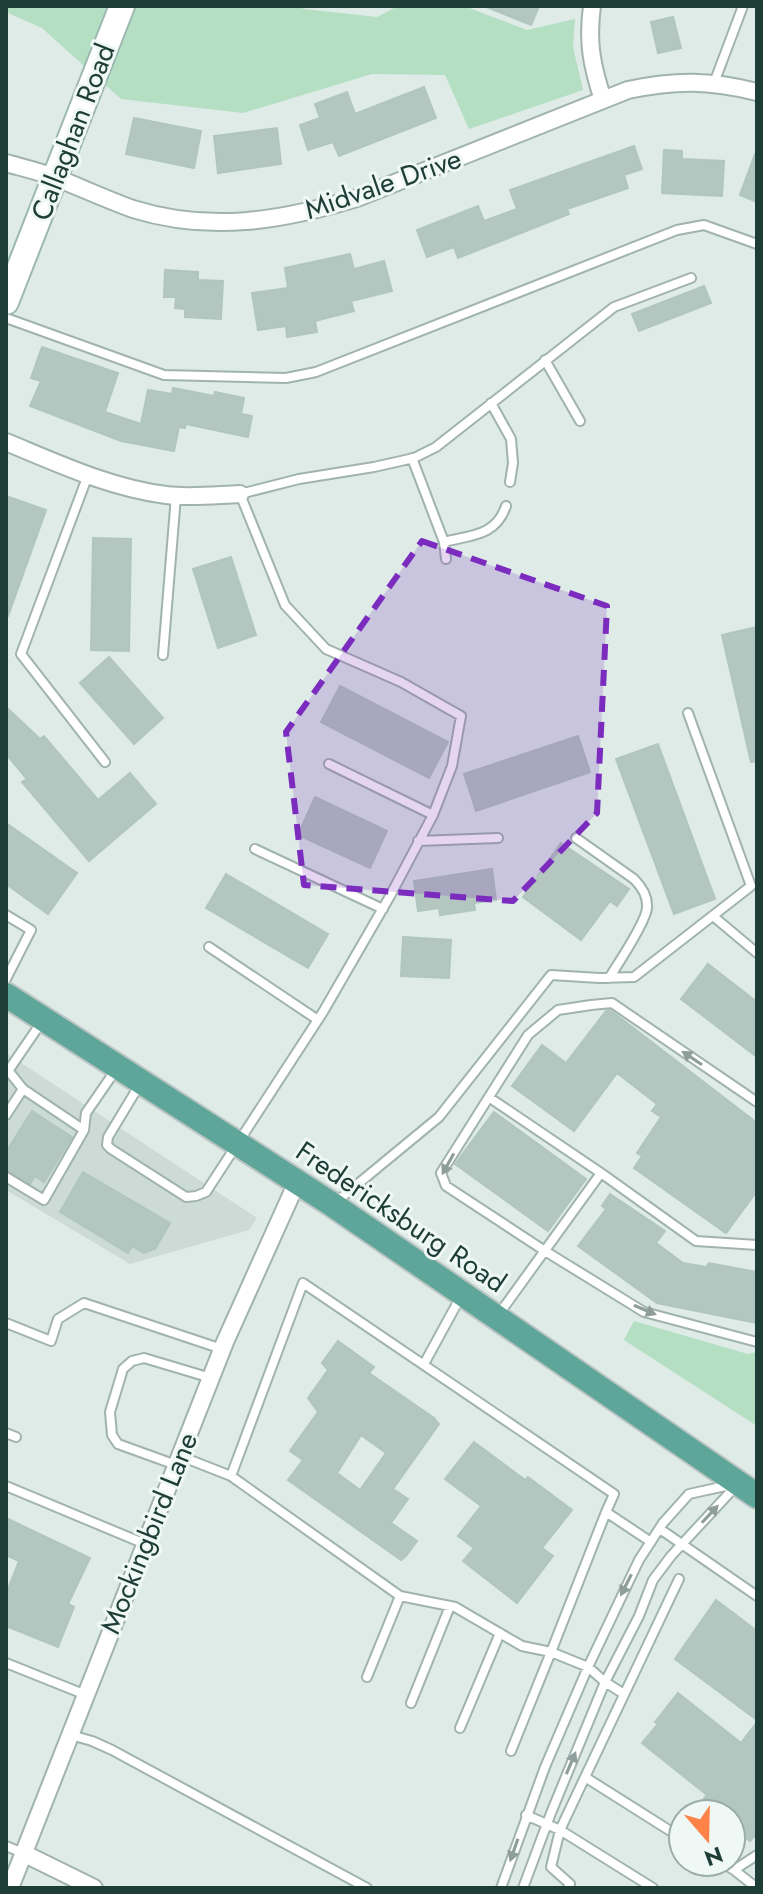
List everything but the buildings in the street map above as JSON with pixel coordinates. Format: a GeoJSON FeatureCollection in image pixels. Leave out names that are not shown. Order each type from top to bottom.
{"type":"FeatureCollection","features":[{"type":"Feature","properties":{"kind":"main road","name":"Callaghan Road"},"geometry":{"type":"LineString","coordinates":[[6,302],[122,6]]}},
{"type":"Feature","properties":{"kind":"main road","name":"Fredericksburg Road"},"geometry":{"type":"LineString","coordinates":[[6,995],[333,1205],[748,1486]]}},
{"type":"Feature","properties":{"kind":"street"},"geometry":{"type":"LineString","coordinates":[[592,6],[589,46],[603,100]]}},
{"type":"Feature","properties":{"kind":"street","name":"Midvale Drive"},"geometry":{"type":"LineString","coordinates":[[6,163],[172,219],[209,223],[245,222],[281,218],[357,198],[628,90],[676,82],[714,83],[757,92]]}},
{"type":"Feature","properties":{"kind":"street"},"geometry":{"type":"LineString","coordinates":[[6,442],[132,488],[188,497],[240,494]]}},
{"type":"Feature","properties":{"kind":"street","name":"Mockingbird Lane"},"geometry":{"type":"LineString","coordinates":[[10,1888],[222,1349],[297,1182]]}},
{"type":"Feature","properties":{"kind":"street"},"geometry":{"type":"LineString","coordinates":[[23,1853],[94,1888]]}},
{"type":"Feature","properties":{"kind":"lane"},"geometry":{"type":"LineString","coordinates":[[714,83],[743,6]]}},
{"type":"Feature","properties":{"kind":"lane"},"geometry":{"type":"LineString","coordinates":[[6,318],[164,375],[286,378],[316,372],[677,230],[704,225],[757,244]]}},
{"type":"Feature","properties":{"kind":"lane"},"geometry":{"type":"LineString","coordinates":[[141,1083],[108,1137],[107,1145],[175,1192],[186,1197],[206,1192],[318,1020],[383,909],[433,815],[452,766],[461,716],[401,682],[326,649],[285,605],[240,494],[299,479],[412,458],[436,447],[614,307],[691,278]]}},
{"type":"Feature","properties":{"kind":"lane"},"geometry":{"type":"LineString","coordinates":[[545,360],[580,421]]}},
{"type":"Feature","properties":{"kind":"lane"},"geometry":{"type":"LineString","coordinates":[[491,403],[511,439],[513,463],[510,482]]}},
{"type":"Feature","properties":{"kind":"lane"},"geometry":{"type":"LineString","coordinates":[[412,458],[444,542],[446,559]]}},
{"type":"Feature","properties":{"kind":"lane"},"geometry":{"type":"LineString","coordinates":[[88,474],[21,654],[105,762]]}},
{"type":"Feature","properties":{"kind":"lane"},"geometry":{"type":"LineString","coordinates":[[163,655],[176,495]]}},
{"type":"Feature","properties":{"kind":"lane"},"geometry":{"type":"LineString","coordinates":[[444,542],[493,527],[502,518],[506,506]]}},
{"type":"Feature","properties":{"kind":"lane"},"geometry":{"type":"LineString","coordinates":[[333,1205],[439,1117],[551,975],[634,977],[754,884],[688,713]]}},
{"type":"Feature","properties":{"kind":"lane"},"geometry":{"type":"LineString","coordinates":[[329,764],[433,815]]}},
{"type":"Feature","properties":{"kind":"lane"},"geometry":{"type":"LineString","coordinates":[[418,841],[498,838]]}},
{"type":"Feature","properties":{"kind":"lane"},"geometry":{"type":"LineString","coordinates":[[576,838],[642,886],[647,903],[647,911],[609,978]]}},
{"type":"Feature","properties":{"kind":"lane"},"geometry":{"type":"LineString","coordinates":[[255,849],[383,909]]}},
{"type":"Feature","properties":{"kind":"lane"},"geometry":{"type":"LineString","coordinates":[[6,915],[31,930],[6,979]]}},
{"type":"Feature","properties":{"kind":"lane"},"geometry":{"type":"LineString","coordinates":[[713,916],[757,953]]}},
{"type":"Feature","properties":{"kind":"lane"},"geometry":{"type":"LineString","coordinates":[[209,947],[318,1020]]}},
{"type":"Feature","properties":{"kind":"lane"},"geometry":{"type":"LineString","coordinates":[[757,1102],[612,1003],[558,1010],[528,1035],[441,1173],[446,1186],[644,1312],[757,1342]]}},
{"type":"Feature","properties":{"kind":"lane"},"geometry":{"type":"LineString","coordinates":[[44,1020],[7,1071],[23,1089],[84,1130]]}},
{"type":"Feature","properties":{"kind":"lane"},"geometry":{"type":"LineString","coordinates":[[6,1177],[44,1200],[84,1130],[86,1113],[117,1067]]}},
{"type":"Feature","properties":{"kind":"lane"},"geometry":{"type":"LineString","coordinates":[[6,1115],[23,1089]]}},
{"type":"Feature","properties":{"kind":"lane"},"geometry":{"type":"LineString","coordinates":[[490,1098],[696,1241],[757,1245]]}},
{"type":"Feature","properties":{"kind":"lane"},"geometry":{"type":"LineString","coordinates":[[497,1317],[601,1173]]}},
{"type":"Feature","properties":{"kind":"lane"},"geometry":{"type":"LineString","coordinates":[[231,1476],[303,1283],[614,1494],[511,1751]]}},
{"type":"Feature","properties":{"kind":"lane"},"geometry":{"type":"LineString","coordinates":[[424,1364],[462,1293]]}},
{"type":"Feature","properties":{"kind":"lane"},"geometry":{"type":"LineString","coordinates":[[6,1323],[51,1341],[58,1319],[84,1303],[222,1349]]}},
{"type":"Feature","properties":{"kind":"lane"},"geometry":{"type":"LineString","coordinates":[[211,1378],[144,1358],[132,1361],[123,1369],[110,1412],[112,1435],[118,1444],[231,1476],[400,1596],[450,1606],[522,1646],[551,1652],[588,1667],[624,1694]]}},
{"type":"Feature","properties":{"kind":"lane"},"geometry":{"type":"LineString","coordinates":[[6,1433],[16,1437]]}},
{"type":"Feature","properties":{"kind":"lane"},"geometry":{"type":"LineString","coordinates":[[6,1486],[145,1544]]}},
{"type":"Feature","properties":{"kind":"lane"},"geometry":{"type":"LineString","coordinates":[[501,1888],[526,1815],[588,1667],[622,1593],[651,1542],[689,1494],[748,1486]]}},
{"type":"Feature","properties":{"kind":"lane"},"geometry":{"type":"LineString","coordinates":[[523,1888],[546,1823],[605,1682],[639,1616],[653,1580],[682,1544],[748,1486]]}},
{"type":"Feature","properties":{"kind":"lane"},"geometry":{"type":"LineString","coordinates":[[606,1512],[651,1542]]}},
{"type":"Feature","properties":{"kind":"lane"},"geometry":{"type":"LineString","coordinates":[[660,1529],[757,1596]]}},
{"type":"Feature","properties":{"kind":"lane"},"geometry":{"type":"LineString","coordinates":[[571,1887],[551,1867],[560,1830],[679,1579]]}},
{"type":"Feature","properties":{"kind":"lane"},"geometry":{"type":"LineString","coordinates":[[367,1677],[400,1596]]}},
{"type":"Feature","properties":{"kind":"lane"},"geometry":{"type":"LineString","coordinates":[[411,1703],[450,1606]]}},
{"type":"Feature","properties":{"kind":"lane"},"geometry":{"type":"LineString","coordinates":[[460,1728],[500,1633]]}},
{"type":"Feature","properties":{"kind":"lane"},"geometry":{"type":"LineString","coordinates":[[6,1663],[86,1695]]}},
{"type":"Feature","properties":{"kind":"lane"},"geometry":{"type":"LineString","coordinates":[[70,1735],[112,1750],[367,1888]]}},
{"type":"Feature","properties":{"kind":"lane"},"geometry":{"type":"LineString","coordinates":[[585,1777],[667,1829]]}},
{"type":"Feature","properties":{"kind":"lane"},"geometry":{"type":"LineString","coordinates":[[526,1815],[560,1830],[653,1888]]}},
{"type":"Feature","properties":{"kind":"lane"},"geometry":{"type":"LineString","coordinates":[[6,1846],[23,1853]]}},
{"type":"Feature","properties":{"kind":"highlighted area"},"geometry":{"type":"Polygon","coordinates":[[[422,541],[607,606],[597,813],[513,901],[304,885],[286,732],[422,541]]]}},
{"type":"Feature","properties":{"kind":"shaded area"},"geometry":{"type":"Polygon","coordinates":[[[6,1053],[257,1218],[249,1230],[130,1264],[6,1190],[6,1053]]]}},
{"type":"Feature","properties":{"kind":"green space"},"geometry":{"type":"Polygon","coordinates":[[[6,6],[298,6],[377,17],[398,6],[464,6],[527,30],[575,19],[573,47],[583,90],[469,129],[445,75],[372,74],[243,113],[121,99],[42,28],[6,12],[6,6]]]}},
{"type":"Feature","properties":{"kind":"green space"},"geometry":{"type":"Polygon","coordinates":[[[634,1321],[748,1354],[757,1352],[757,1426],[624,1340],[634,1321]]]}}]}
